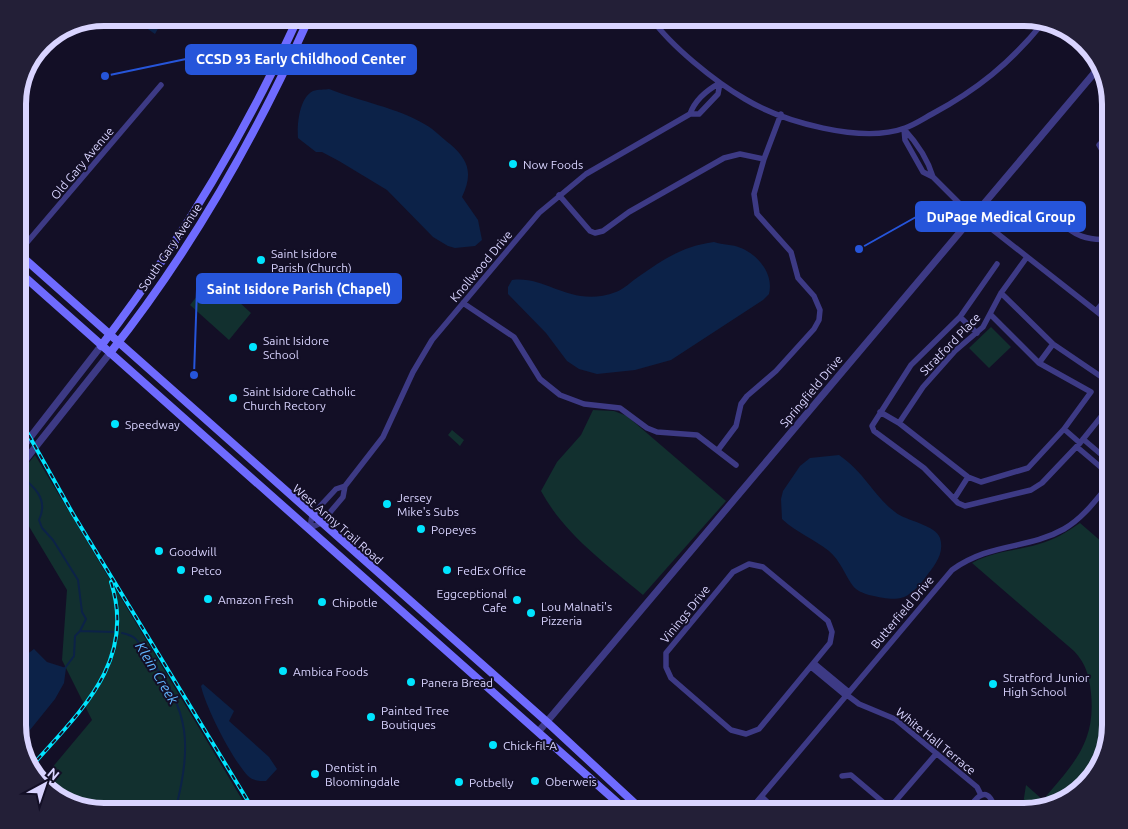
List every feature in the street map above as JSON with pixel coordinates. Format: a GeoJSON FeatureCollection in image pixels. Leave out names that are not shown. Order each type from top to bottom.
{"type":"FeatureCollection","features":[{"type":"Feature","properties":{"kind":"main road","name":"South Gary Avenue"},"geometry":{"type":"LineString","coordinates":[[101,346],[192,215],[223,165],[260,96],[294,26]]}},
{"type":"Feature","properties":{"kind":"main road","name":"South Gary Avenue"},"geometry":{"type":"LineString","coordinates":[[110,353],[205,216],[270,100],[306,26]]}},
{"type":"Feature","properties":{"kind":"main road"},"geometry":{"type":"LineString","coordinates":[[260,96],[270,100]]}},
{"type":"Feature","properties":{"kind":"main road","name":"West Army Trail Road"},"geometry":{"type":"LineString","coordinates":[[26,260],[547,722],[633,803]]}},
{"type":"Feature","properties":{"kind":"main road","name":"West Army Trail Road"},"geometry":{"type":"LineString","coordinates":[[26,278],[539,731],[617,803]]}},
{"type":"Feature","properties":{"kind":"street"},"geometry":{"type":"LineString","coordinates":[[657,26],[666,37],[720,83],[746,100],[781,114],[828,128],[862,133],[904,129],[959,101],[1020,49],[1039,28]]}},
{"type":"Feature","properties":{"kind":"street","name":"Springfield Drive"},"geometry":{"type":"LineString","coordinates":[[539,731],[1095,72]]}},
{"type":"Feature","properties":{"kind":"street","name":"Knollwood Drive"},"geometry":{"type":"LineString","coordinates":[[690,114],[693,107],[707,90],[720,83]]}},
{"type":"Feature","properties":{"kind":"street","name":"Knollwood Drive"},"geometry":{"type":"LineString","coordinates":[[310,528],[321,523],[343,497],[345,486],[383,437],[413,372],[428,347],[534,220],[559,195],[596,168],[690,114],[699,114],[718,94],[720,83]]}},
{"type":"Feature","properties":{"kind":"street","name":"Old Gary Avenue"},"geometry":{"type":"LineString","coordinates":[[26,244],[161,85]]}},
{"type":"Feature","properties":{"kind":"street"},"geometry":{"type":"LineString","coordinates":[[718,450],[736,426],[742,404],[747,396],[776,371],[814,329],[819,320],[820,310],[814,296],[798,278],[791,252],[758,214],[754,194],[781,114]]}},
{"type":"Feature","properties":{"kind":"street"},"geometry":{"type":"LineString","coordinates":[[904,129],[914,140],[930,167],[933,177],[975,215],[1102,316]]}},
{"type":"Feature","properties":{"kind":"street"},"geometry":{"type":"LineString","coordinates":[[559,195],[590,231],[597,233],[605,230],[629,212],[724,158],[740,154],[764,160]]}},
{"type":"Feature","properties":{"kind":"street"},"geometry":{"type":"LineString","coordinates":[[1058,219],[1066,228],[1080,237],[1102,240]]}},
{"type":"Feature","properties":{"kind":"street","name":"Stratford Place"},"geometry":{"type":"LineString","coordinates":[[899,423],[923,386],[955,351],[977,333],[991,315],[1001,293],[1027,257]]}},
{"type":"Feature","properties":{"kind":"street"},"geometry":{"type":"LineString","coordinates":[[997,264],[960,317],[911,365],[872,426],[874,430],[924,468],[954,498],[965,506],[1031,490],[1042,483],[1080,443],[1102,416]]}},
{"type":"Feature","properties":{"kind":"street"},"geometry":{"type":"LineString","coordinates":[[1001,293],[1053,344],[1102,377]]}},
{"type":"Feature","properties":{"kind":"street"},"geometry":{"type":"LineString","coordinates":[[464,303],[514,337],[540,379],[560,395],[584,404],[620,408],[647,428],[667,434],[697,435],[736,465]]}},
{"type":"Feature","properties":{"kind":"street"},"geometry":{"type":"LineString","coordinates":[[1096,311],[1102,304]]}},
{"type":"Feature","properties":{"kind":"street","name":"Stratford Place"},"geometry":{"type":"LineString","coordinates":[[968,477],[981,482],[1028,468],[1064,429],[1091,392],[1039,362],[991,315]]}},
{"type":"Feature","properties":{"kind":"street"},"geometry":{"type":"LineString","coordinates":[[960,317],[977,333]]}},
{"type":"Feature","properties":{"kind":"street"},"geometry":{"type":"LineString","coordinates":[[1039,362],[1053,344]]}},
{"type":"Feature","properties":{"kind":"street","name":"South Gary Avenue"},"geometry":{"type":"LineString","coordinates":[[26,443],[101,346]]}},
{"type":"Feature","properties":{"kind":"street","name":"South Gary Avenue"},"geometry":{"type":"LineString","coordinates":[[26,460],[110,353]]}},
{"type":"Feature","properties":{"kind":"street"},"geometry":{"type":"LineString","coordinates":[[880,412],[899,423],[968,477],[954,498]]}},
{"type":"Feature","properties":{"kind":"street"},"geometry":{"type":"LineString","coordinates":[[1064,429],[1102,466]]}},
{"type":"Feature","properties":{"kind":"street"},"geometry":{"type":"LineString","coordinates":[[1080,443],[1102,457]]}},
{"type":"Feature","properties":{"kind":"street","name":"Knollwood Drive"},"geometry":{"type":"LineString","coordinates":[[312,515],[336,489],[345,486]]}},
{"type":"Feature","properties":{"kind":"street","name":"Butterfield Drive"},"geometry":{"type":"LineString","coordinates":[[757,803],[952,570],[964,561],[986,551],[1034,540],[1062,530],[1082,516],[1102,492]]}},
{"type":"Feature","properties":{"kind":"street"},"geometry":{"type":"LineString","coordinates":[[310,528],[312,515]]}},
{"type":"Feature","properties":{"kind":"street","name":"Vinings Drive"},"geometry":{"type":"LineString","coordinates":[[749,564],[763,567],[828,621],[832,632],[830,643],[813,665],[759,729],[746,734],[731,730],[672,678],[666,667],[666,653],[733,572],[749,564]]}},
{"type":"Feature","properties":{"kind":"street"},"geometry":{"type":"LineString","coordinates":[[813,665],[847,694]]}},
{"type":"Feature","properties":{"kind":"street","name":"White Hall Terrace"},"geometry":{"type":"LineString","coordinates":[[847,694],[859,704],[895,719],[977,787],[981,794],[987,795],[992,803]]}},
{"type":"Feature","properties":{"kind":"street"},"geometry":{"type":"LineString","coordinates":[[895,803],[936,754]]}},
{"type":"Feature","properties":{"kind":"street"},"geometry":{"type":"LineString","coordinates":[[842,776],[851,775],[881,803]]}},
{"type":"Feature","properties":{"kind":"street"},"geometry":{"type":"LineString","coordinates":[[974,803],[981,794]]}},
{"type":"Feature","properties":{"kind":"street"},"geometry":{"type":"LineString","coordinates":[[762,797],[768,803]]}},
{"type":"Feature","properties":{"kind":"green space"},"geometry":{"type":"Polygon","coordinates":[[[212,277],[251,313],[229,340],[190,305],[212,277]]]}},
{"type":"Feature","properties":{"kind":"green space"},"geometry":{"type":"Polygon","coordinates":[[[991,327],[1011,347],[989,368],[969,348],[991,327]]]}},
{"type":"Feature","properties":{"kind":"green space"},"geometry":{"type":"Polygon","coordinates":[[[593,410],[614,411],[627,416],[726,501],[643,595],[600,560],[574,535],[551,507],[541,491],[557,462],[581,435],[593,410]]]}},
{"type":"Feature","properties":{"kind":"green space"},"geometry":{"type":"Polygon","coordinates":[[[452,430],[464,440],[460,446],[448,435],[452,430]]]}},
{"type":"Feature","properties":{"kind":"green space"},"geometry":{"type":"Polygon","coordinates":[[[35,455],[244,803],[104,803],[89,801],[70,795],[57,787],[45,776],[92,720],[62,660],[67,590],[26,521],[26,466],[35,455]]]}},
{"type":"Feature","properties":{"kind":"green space"},"geometry":{"type":"Polygon","coordinates":[[[1080,523],[1102,542],[1101,735],[1094,759],[1086,772],[1071,787],[1058,795],[1044,800],[1023,803],[1026,785],[1043,800],[1073,764],[1080,752],[1090,726],[1092,710],[1089,681],[1084,665],[1074,651],[972,563],[997,554],[1045,542],[1080,523]]]}},
{"type":"Feature","properties":{"kind":"water"},"geometry":{"type":"Polygon","coordinates":[[[144,26],[160,26],[155,34],[144,26]]]}},
{"type":"Feature","properties":{"kind":"water"},"geometry":{"type":"Polygon","coordinates":[[[329,89],[391,109],[415,119],[432,129],[456,150],[465,162],[468,174],[462,197],[478,220],[482,240],[475,246],[455,248],[448,246],[433,237],[387,190],[339,161],[322,152],[316,152],[298,138],[299,119],[302,106],[308,94],[317,90],[329,89]]]}},
{"type":"Feature","properties":{"kind":"water"},"geometry":{"type":"Polygon","coordinates":[[[714,242],[741,248],[759,260],[769,279],[769,294],[763,300],[671,360],[635,370],[597,374],[579,369],[567,361],[546,333],[508,294],[508,287],[512,280],[537,282],[586,297],[616,292],[674,254],[714,242]]]}},
{"type":"Feature","properties":{"kind":"water"},"geometry":{"type":"Polygon","coordinates":[[[839,455],[855,469],[895,512],[927,526],[940,538],[940,555],[935,564],[918,586],[906,596],[894,599],[869,595],[858,591],[829,551],[782,519],[781,499],[783,491],[800,466],[810,458],[839,455]]]}},
{"type":"Feature","properties":{"kind":"water"},"geometry":{"type":"Polygon","coordinates":[[[34,649],[47,662],[66,668],[64,683],[55,699],[30,730],[26,731],[26,730],[26,655],[34,649]]]}},
{"type":"Feature","properties":{"kind":"water"},"geometry":{"type":"Polygon","coordinates":[[[203,684],[234,711],[229,721],[269,757],[277,769],[266,781],[250,778],[235,758],[220,733],[208,707],[201,686],[203,684]]]}},
{"type":"Feature","properties":{"kind":"waterway"},"geometry":{"type":"LineString","coordinates":[[26,481],[34,488],[41,499],[42,512],[39,520],[42,528],[53,540],[78,580],[82,612],[86,619],[80,631]]}},
{"type":"Feature","properties":{"kind":"waterway","name":"Klein Creek"},"geometry":{"type":"LineString","coordinates":[[65,668],[74,656],[75,636],[80,631],[114,632]]}},
{"type":"Feature","properties":{"kind":"waterway","name":"Klein Creek"},"geometry":{"type":"LineString","coordinates":[[122,633],[136,639],[173,694],[180,712],[184,730],[185,749],[184,768],[177,803]]}},
{"type":"Feature","properties":{"kind":"railway"},"geometry":{"type":"LineString","coordinates":[[26,430],[73,514],[249,803]]}},
{"type":"Feature","properties":{"kind":"railway"},"geometry":{"type":"LineString","coordinates":[[36,762],[84,706],[98,685],[109,662],[116,638],[117,611],[111,582]]}},
{"type":"Feature","properties":{"kind":"place","name":"CCSD 93 Early Childhood Center"},"geometry":{"type":"Point","coordinates":[105,76]}},
{"type":"Feature","properties":{"kind":"place","name":"Now Foods"},"geometry":{"type":"Point","coordinates":[513,164]}},
{"type":"Feature","properties":{"kind":"place","name":"DuPage Medical Group"},"geometry":{"type":"Point","coordinates":[859,249]}},
{"type":"Feature","properties":{"kind":"place","name":"Saint Isidore Parish (Church)"},"geometry":{"type":"Point","coordinates":[261,260]}},
{"type":"Feature","properties":{"kind":"place","name":"Saint Isidore School"},"geometry":{"type":"Point","coordinates":[253,347]}},
{"type":"Feature","properties":{"kind":"place","name":"Saint Isidore Parish (Chapel)"},"geometry":{"type":"Point","coordinates":[194,375]}},
{"type":"Feature","properties":{"kind":"place","name":"Saint Isidore Catholic Church Rectory"},"geometry":{"type":"Point","coordinates":[233,398]}},
{"type":"Feature","properties":{"kind":"place","name":"Speedway"},"geometry":{"type":"Point","coordinates":[115,424]}},
{"type":"Feature","properties":{"kind":"place","name":"Jersey Mike's Subs"},"geometry":{"type":"Point","coordinates":[387,504]}},
{"type":"Feature","properties":{"kind":"place","name":"Popeyes"},"geometry":{"type":"Point","coordinates":[421,529]}},
{"type":"Feature","properties":{"kind":"place","name":"Goodwill"},"geometry":{"type":"Point","coordinates":[159,551]}},
{"type":"Feature","properties":{"kind":"place","name":"Petco"},"geometry":{"type":"Point","coordinates":[181,570]}},
{"type":"Feature","properties":{"kind":"place","name":"FedEx Office"},"geometry":{"type":"Point","coordinates":[447,570]}},
{"type":"Feature","properties":{"kind":"place","name":"Amazon Fresh"},"geometry":{"type":"Point","coordinates":[208,599]}},
{"type":"Feature","properties":{"kind":"place","name":"Eggceptional Cafe"},"geometry":{"type":"Point","coordinates":[517,600]}},
{"type":"Feature","properties":{"kind":"place","name":"Chipotle"},"geometry":{"type":"Point","coordinates":[322,602]}},
{"type":"Feature","properties":{"kind":"place","name":"Lou Malnati's Pizzeria"},"geometry":{"type":"Point","coordinates":[531,613]}},
{"type":"Feature","properties":{"kind":"place","name":"Ambica Foods"},"geometry":{"type":"Point","coordinates":[283,671]}},
{"type":"Feature","properties":{"kind":"place","name":"Panera Bread"},"geometry":{"type":"Point","coordinates":[411,682]}},
{"type":"Feature","properties":{"kind":"place","name":"Stratford Junior High School"},"geometry":{"type":"Point","coordinates":[993,684]}},
{"type":"Feature","properties":{"kind":"place","name":"Painted Tree Boutiques"},"geometry":{"type":"Point","coordinates":[371,717]}},
{"type":"Feature","properties":{"kind":"place","name":"Chick-fil-A"},"geometry":{"type":"Point","coordinates":[493,745]}},
{"type":"Feature","properties":{"kind":"place","name":"Dentist in Bloomingdale"},"geometry":{"type":"Point","coordinates":[315,774]}},
{"type":"Feature","properties":{"kind":"place","name":"Oberweis"},"geometry":{"type":"Point","coordinates":[535,781]}},
{"type":"Feature","properties":{"kind":"place","name":"Potbelly"},"geometry":{"type":"Point","coordinates":[459,782]}}]}
